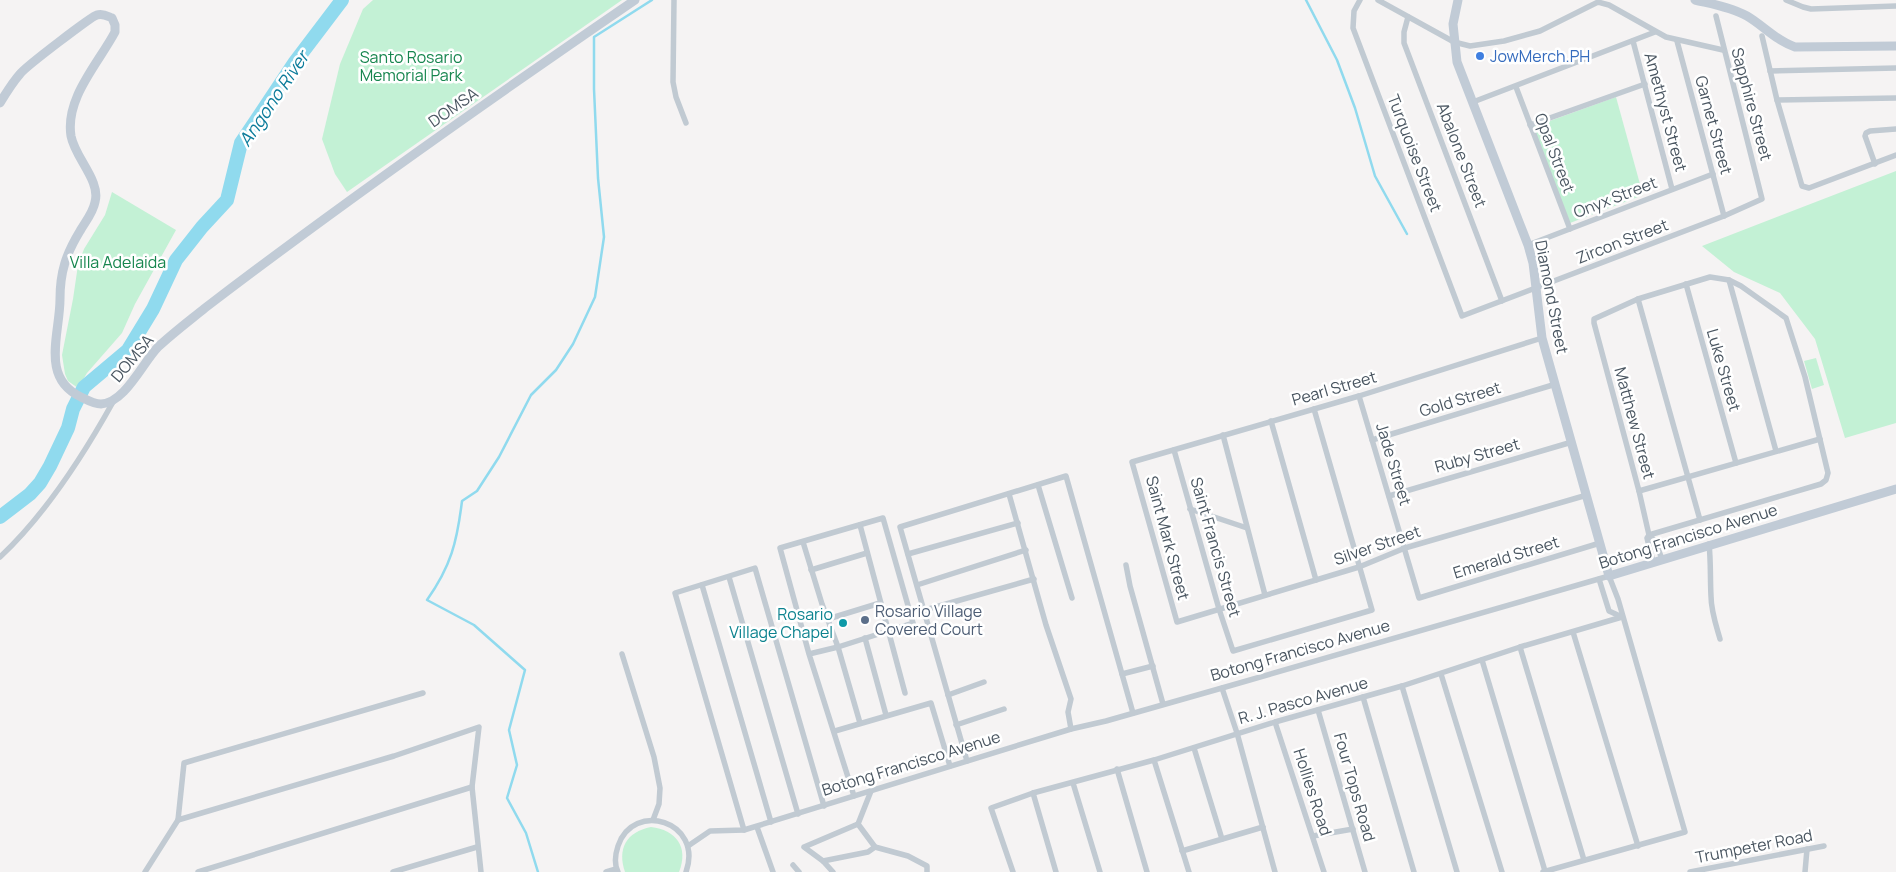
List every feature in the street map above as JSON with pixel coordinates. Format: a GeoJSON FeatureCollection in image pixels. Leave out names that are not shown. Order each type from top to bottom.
{"type":"FeatureCollection","features":[{"type":"Feature","properties":{"kind":"main road","name":"DOMSA"},"geometry":{"type":"LineString","coordinates":[[0,103],[21,72],[66,38],[84,21],[98,14],[104,14],[112,18],[115,32],[75,102],[70,123],[71,138],[94,186],[96,195],[92,211],[72,244],[60,278],[60,306],[54,354],[60,382],[73,394],[88,401],[101,404],[113,402],[128,387],[156,349],[182,326],[372,183],[526,74],[635,0]]}},
{"type":"Feature","properties":{"kind":"main road","name":"Diamond Street"},"geometry":{"type":"LineString","coordinates":[[1458,0],[1453,24],[1458,62],[1528,245],[1533,264],[1542,338],[1609,576]]}},
{"type":"Feature","properties":{"kind":"main road"},"geometry":{"type":"LineString","coordinates":[[1695,0],[1736,10],[1754,20],[1781,42],[1795,47],[1896,46]]}},
{"type":"Feature","properties":{"kind":"main road","name":"Botong Francisco Avenue"},"geometry":{"type":"LineString","coordinates":[[1609,576],[1896,489]]}},
{"type":"Feature","properties":{"kind":"street"},"geometry":{"type":"LineString","coordinates":[[674,0],[673,82],[676,97],[686,123]]}},
{"type":"Feature","properties":{"kind":"street","name":"Turquoise Street"},"geometry":{"type":"LineString","coordinates":[[1360,0],[1354,11],[1353,28],[1462,316]]}},
{"type":"Feature","properties":{"kind":"street"},"geometry":{"type":"LineString","coordinates":[[1378,0],[1454,42],[1470,46],[1504,41],[1540,31],[1598,2],[1609,5],[1655,32],[1677,41],[1724,50]]}},
{"type":"Feature","properties":{"kind":"street"},"geometry":{"type":"LineString","coordinates":[[1786,0],[1803,8],[1811,9],[1896,6],[1895,0]]}},
{"type":"Feature","properties":{"kind":"street","name":"Sapphire Street"},"geometry":{"type":"LineString","coordinates":[[1716,16],[1762,199]]}},
{"type":"Feature","properties":{"kind":"street","name":"Abalone Street"},"geometry":{"type":"LineString","coordinates":[[1408,17],[1404,32],[1404,43],[1502,301]]}},
{"type":"Feature","properties":{"kind":"street"},"geometry":{"type":"LineString","coordinates":[[1473,102],[1655,32]]}},
{"type":"Feature","properties":{"kind":"street"},"geometry":{"type":"LineString","coordinates":[[1762,36],[1777,100],[1802,186],[1808,188],[1896,155]]}},
{"type":"Feature","properties":{"kind":"street","name":"Amethyst Street"},"geometry":{"type":"LineString","coordinates":[[1633,41],[1672,189]]}},
{"type":"Feature","properties":{"kind":"street","name":"Garnet Street"},"geometry":{"type":"LineString","coordinates":[[1677,41],[1724,216]]}},
{"type":"Feature","properties":{"kind":"street"},"geometry":{"type":"LineString","coordinates":[[1770,71],[1896,68]]}},
{"type":"Feature","properties":{"kind":"street"},"geometry":{"type":"LineString","coordinates":[[1530,125],[1645,84]]}},
{"type":"Feature","properties":{"kind":"street","name":"Opal Street"},"geometry":{"type":"LineString","coordinates":[[1516,87],[1570,229]]}},
{"type":"Feature","properties":{"kind":"street"},"geometry":{"type":"LineString","coordinates":[[1777,100],[1896,98]]}},
{"type":"Feature","properties":{"kind":"street"},"geometry":{"type":"LineString","coordinates":[[1875,164],[1866,133],[1896,129]]}},
{"type":"Feature","properties":{"kind":"street","name":"Onyx Street"},"geometry":{"type":"LineString","coordinates":[[1528,245],[1713,174]]}},
{"type":"Feature","properties":{"kind":"street","name":"Zircon Street"},"geometry":{"type":"LineString","coordinates":[[1462,316],[1724,216],[1762,199]]}},
{"type":"Feature","properties":{"kind":"street"},"geometry":{"type":"LineString","coordinates":[[1649,535],[1700,520],[1821,484],[1826,480],[1828,473],[1805,377],[1786,318],[1729,280],[1710,277],[1638,299],[1700,520]]}},
{"type":"Feature","properties":{"kind":"street"},"geometry":{"type":"LineString","coordinates":[[1729,280],[1776,451]]}},
{"type":"Feature","properties":{"kind":"street","name":"Luke Street"},"geometry":{"type":"LineString","coordinates":[[1686,284],[1736,463]]}},
{"type":"Feature","properties":{"kind":"street","name":"Matthew Street"},"geometry":{"type":"LineString","coordinates":[[1638,299],[1594,319],[1594,323],[1649,535]]}},
{"type":"Feature","properties":{"kind":"street","name":"Pearl Street"},"geometry":{"type":"LineString","coordinates":[[1132,462],[1359,396],[1542,338]]}},
{"type":"Feature","properties":{"kind":"street","name":"Gold Street"},"geometry":{"type":"LineString","coordinates":[[1372,440],[1556,384]]}},
{"type":"Feature","properties":{"kind":"street","name":"Jade Street"},"geometry":{"type":"LineString","coordinates":[[1359,396],[1420,598]]}},
{"type":"Feature","properties":{"kind":"street"},"geometry":{"type":"LineString","coordinates":[[0,557],[26,532],[84,451],[113,402]]}},
{"type":"Feature","properties":{"kind":"street"},"geometry":{"type":"LineString","coordinates":[[1314,409],[1359,567]]}},
{"type":"Feature","properties":{"kind":"street"},"geometry":{"type":"LineString","coordinates":[[1271,421],[1316,580]]}},
{"type":"Feature","properties":{"kind":"street"},"geometry":{"type":"LineString","coordinates":[[1223,435],[1265,595]]}},
{"type":"Feature","properties":{"kind":"street"},"geometry":{"type":"LineString","coordinates":[[1639,491],[1820,439]]}},
{"type":"Feature","properties":{"kind":"street","name":"Ruby Street"},"geometry":{"type":"LineString","coordinates":[[1389,496],[1572,442]]}},
{"type":"Feature","properties":{"kind":"street","name":"Saint Francis Street"},"geometry":{"type":"LineString","coordinates":[[1174,450],[1232,651],[1372,610],[1359,567]]}},
{"type":"Feature","properties":{"kind":"street","name":"Saint Mark Street"},"geometry":{"type":"LineString","coordinates":[[1132,462],[1177,622]]}},
{"type":"Feature","properties":{"kind":"street"},"geometry":{"type":"LineString","coordinates":[[967,761],[900,527],[1038,484],[1066,476],[1133,713]]}},
{"type":"Feature","properties":{"kind":"street"},"geometry":{"type":"LineString","coordinates":[[1038,484],[1072,598]]}},
{"type":"Feature","properties":{"kind":"street"},"geometry":{"type":"LineString","coordinates":[[1010,494],[1046,624],[1071,699],[1068,712],[1071,729]]}},
{"type":"Feature","properties":{"kind":"street","name":"Silver Street"},"geometry":{"type":"LineString","coordinates":[[1177,622],[1359,567],[1405,548],[1587,495]]}},
{"type":"Feature","properties":{"kind":"street"},"geometry":{"type":"LineString","coordinates":[[1190,509],[1247,528]]}},
{"type":"Feature","properties":{"kind":"street"},"geometry":{"type":"LineString","coordinates":[[809,654],[838,647],[913,623],[883,518],[780,548],[809,654],[829,718],[835,731],[854,796]]}},
{"type":"Feature","properties":{"kind":"street"},"geometry":{"type":"LineString","coordinates":[[908,554],[1018,523]]}},
{"type":"Feature","properties":{"kind":"street"},"geometry":{"type":"LineString","coordinates":[[860,525],[905,694]]}},
{"type":"Feature","properties":{"kind":"street"},"geometry":{"type":"LineString","coordinates":[[1649,535],[1655,541],[1662,559]]}},
{"type":"Feature","properties":{"kind":"street"},"geometry":{"type":"LineString","coordinates":[[1649,535],[1647,538],[1653,562]]}},
{"type":"Feature","properties":{"kind":"street"},"geometry":{"type":"LineString","coordinates":[[804,542],[811,570],[838,647],[860,723]]}},
{"type":"Feature","properties":{"kind":"street","name":"Emerald Street"},"geometry":{"type":"LineString","coordinates":[[1420,598],[1600,543]]}},
{"type":"Feature","properties":{"kind":"street"},"geometry":{"type":"LineString","coordinates":[[1710,544],[1712,564],[1711,597],[1720,639]]}},
{"type":"Feature","properties":{"kind":"street"},"geometry":{"type":"LineString","coordinates":[[917,585],[1026,550]]}},
{"type":"Feature","properties":{"kind":"street"},"geometry":{"type":"LineString","coordinates":[[811,570],[867,553]]}},
{"type":"Feature","properties":{"kind":"street"},"geometry":{"type":"LineString","coordinates":[[1126,565],[1163,704]]}},
{"type":"Feature","properties":{"kind":"street"},"geometry":{"type":"LineString","coordinates":[[744,830],[675,593],[756,568],[824,806]]}},
{"type":"Feature","properties":{"kind":"street"},"geometry":{"type":"LineString","coordinates":[[1482,660],[1544,872],[1685,832],[1618,599],[1609,576]]}},
{"type":"Feature","properties":{"kind":"street","name":"Botong Francisco Avenue"},"geometry":{"type":"LineString","coordinates":[[688,846],[710,831],[744,830],[757,827],[1071,729],[1222,688],[1609,576]]}},
{"type":"Feature","properties":{"kind":"street"},"geometry":{"type":"LineString","coordinates":[[728,577],[798,814]]}},
{"type":"Feature","properties":{"kind":"street"},"geometry":{"type":"LineString","coordinates":[[925,610],[1034,579]]}},
{"type":"Feature","properties":{"kind":"street"},"geometry":{"type":"LineString","coordinates":[[1599,579],[1609,610],[1622,617]]}},
{"type":"Feature","properties":{"kind":"street"},"geometry":{"type":"LineString","coordinates":[[702,585],[771,822]]}},
{"type":"Feature","properties":{"kind":"street"},"geometry":{"type":"LineString","coordinates":[[828,619],[880,603]]}},
{"type":"Feature","properties":{"kind":"street","name":"R. J. Pasco Avenue"},"geometry":{"type":"LineString","coordinates":[[1013,872],[991,808],[1033,793],[1154,760],[1237,733],[1363,698],[1520,647],[1622,617]]}},
{"type":"Feature","properties":{"kind":"street"},"geometry":{"type":"LineString","coordinates":[[1573,632],[1638,846]]}},
{"type":"Feature","properties":{"kind":"street"},"geometry":{"type":"LineString","coordinates":[[865,638],[886,715]]}},
{"type":"Feature","properties":{"kind":"street"},"geometry":{"type":"LineString","coordinates":[[1520,647],[1584,860]]}},
{"type":"Feature","properties":{"kind":"street"},"geometry":{"type":"LineString","coordinates":[[622,654],[654,757],[659,780],[659,804],[652,820]]}},
{"type":"Feature","properties":{"kind":"street"},"geometry":{"type":"LineString","coordinates":[[1122,674],[1153,666]]}},
{"type":"Feature","properties":{"kind":"street"},"geometry":{"type":"LineString","coordinates":[[1441,674],[1502,872]]}},
{"type":"Feature","properties":{"kind":"street"},"geometry":{"type":"LineString","coordinates":[[948,695],[984,682]]}},
{"type":"Feature","properties":{"kind":"street"},"geometry":{"type":"LineString","coordinates":[[1402,686],[1457,872]]}},
{"type":"Feature","properties":{"kind":"street"},"geometry":{"type":"LineString","coordinates":[[1222,688],[1237,733],[1275,872]]}},
{"type":"Feature","properties":{"kind":"street"},"geometry":{"type":"LineString","coordinates":[[145,872],[178,820],[184,763],[423,693]]}},
{"type":"Feature","properties":{"kind":"street"},"geometry":{"type":"LineString","coordinates":[[1363,698],[1414,872]]}},
{"type":"Feature","properties":{"kind":"street"},"geometry":{"type":"LineString","coordinates":[[835,731],[931,703],[950,766]]}},
{"type":"Feature","properties":{"kind":"street"},"geometry":{"type":"LineString","coordinates":[[956,724],[1004,709]]}},
{"type":"Feature","properties":{"kind":"street","name":"Four Tops Road"},"geometry":{"type":"LineString","coordinates":[[1318,710],[1366,872]]}},
{"type":"Feature","properties":{"kind":"street","name":"Hollies Road"},"geometry":{"type":"LineString","coordinates":[[1275,722],[1324,872]]}},
{"type":"Feature","properties":{"kind":"street"},"geometry":{"type":"LineString","coordinates":[[178,820],[394,756],[478,727],[472,787],[481,872]]}},
{"type":"Feature","properties":{"kind":"street"},"geometry":{"type":"LineString","coordinates":[[1194,748],[1222,839]]}},
{"type":"Feature","properties":{"kind":"street"},"geometry":{"type":"LineString","coordinates":[[1154,760],[1189,872]]}},
{"type":"Feature","properties":{"kind":"street"},"geometry":{"type":"LineString","coordinates":[[1117,769],[1147,872]]}},
{"type":"Feature","properties":{"kind":"street"},"geometry":{"type":"LineString","coordinates":[[1073,783],[1100,872]]}},
{"type":"Feature","properties":{"kind":"street"},"geometry":{"type":"LineString","coordinates":[[198,872],[472,787]]}},
{"type":"Feature","properties":{"kind":"street"},"geometry":{"type":"LineString","coordinates":[[833,872],[823,861],[804,847],[858,824],[870,791]]}},
{"type":"Feature","properties":{"kind":"street"},"geometry":{"type":"LineString","coordinates":[[1033,793],[1056,872]]}},
{"type":"Feature","properties":{"kind":"street"},"geometry":{"type":"LineString","coordinates":[[606,872],[617,871],[615,855],[621,836],[634,824],[652,820],[671,825],[682,834],[688,846],[690,861],[686,872]]}},
{"type":"Feature","properties":{"kind":"street"},"geometry":{"type":"LineString","coordinates":[[858,824],[875,847],[908,856],[927,866],[927,872]]}},
{"type":"Feature","properties":{"kind":"street"},"geometry":{"type":"LineString","coordinates":[[757,827],[772,872]]}},
{"type":"Feature","properties":{"kind":"street"},"geometry":{"type":"LineString","coordinates":[[1182,851],[1263,827]]}},
{"type":"Feature","properties":{"kind":"street"},"geometry":{"type":"LineString","coordinates":[[1313,836],[1352,828]]}},
{"type":"Feature","properties":{"kind":"street","name":"Trumpeter Road"},"geometry":{"type":"LineString","coordinates":[[1690,872],[1824,846]]}},
{"type":"Feature","properties":{"kind":"street"},"geometry":{"type":"LineString","coordinates":[[393,872],[477,847]]}},
{"type":"Feature","properties":{"kind":"street"},"geometry":{"type":"LineString","coordinates":[[823,861],[868,852],[875,847]]}},
{"type":"Feature","properties":{"kind":"street"},"geometry":{"type":"LineString","coordinates":[[1805,872],[1807,849]]}},
{"type":"Feature","properties":{"kind":"street"},"geometry":{"type":"LineString","coordinates":[[793,865],[799,872]]}},
{"type":"Feature","properties":{"kind":"green space","name":"Santo Rosario Memorial Park"},"geometry":{"type":"Polygon","coordinates":[[[373,0],[622,0],[347,192],[335,174],[322,139],[340,64],[363,9],[373,0]]]}},
{"type":"Feature","properties":{"kind":"green space"},"geometry":{"type":"Polygon","coordinates":[[[1616,97],[1643,195],[1570,223],[1533,127],[1616,97]]]}},
{"type":"Feature","properties":{"kind":"green space"},"geometry":{"type":"Polygon","coordinates":[[[1896,171],[1896,423],[1845,438],[1815,339],[1780,293],[1734,272],[1702,246],[1896,171]]]}},
{"type":"Feature","properties":{"kind":"green space","name":"Villa Adelaida"},"geometry":{"type":"Polygon","coordinates":[[[112,192],[176,230],[135,304],[122,333],[87,373],[78,388],[68,381],[62,355],[78,265],[84,249],[105,215],[112,192]]]}},
{"type":"Feature","properties":{"kind":"green space"},"geometry":{"type":"Polygon","coordinates":[[[1816,358],[1824,385],[1812,389],[1804,361],[1816,358]]]}},
{"type":"Feature","properties":{"kind":"green space"},"geometry":{"type":"Polygon","coordinates":[[[651,827],[667,832],[678,841],[682,855],[679,872],[625,872],[622,856],[626,843],[635,833],[651,827]]]}},
{"type":"Feature","properties":{"kind":"waterway","name":"Angono River"},"geometry":{"type":"LineString","coordinates":[[0,517],[30,494],[40,483],[68,428],[73,409],[84,387],[128,350],[153,309],[176,260],[202,227],[227,200],[241,143],[295,62],[342,0]]}},
{"type":"Feature","properties":{"kind":"waterway"},"geometry":{"type":"LineString","coordinates":[[538,872],[526,833],[507,798],[517,765],[509,730],[525,670],[474,625],[427,600],[442,576],[452,553],[462,501],[477,491],[499,457],[531,395],[556,370],[573,344],[595,297],[604,237],[598,178],[594,37],[652,0]]}},
{"type":"Feature","properties":{"kind":"waterway"},"geometry":{"type":"LineString","coordinates":[[1306,0],[1337,60],[1355,108],[1375,176],[1407,234]]}},
{"type":"Feature","properties":{"kind":"place","name":"JowMerch.PH"},"geometry":{"type":"Point","coordinates":[1480,56]}},
{"type":"Feature","properties":{"kind":"place","name":"Rosario Village Covered Court"},"geometry":{"type":"Point","coordinates":[865,620]}},
{"type":"Feature","properties":{"kind":"place","name":"Rosario Village Chapel"},"geometry":{"type":"Point","coordinates":[843,623]}}]}
